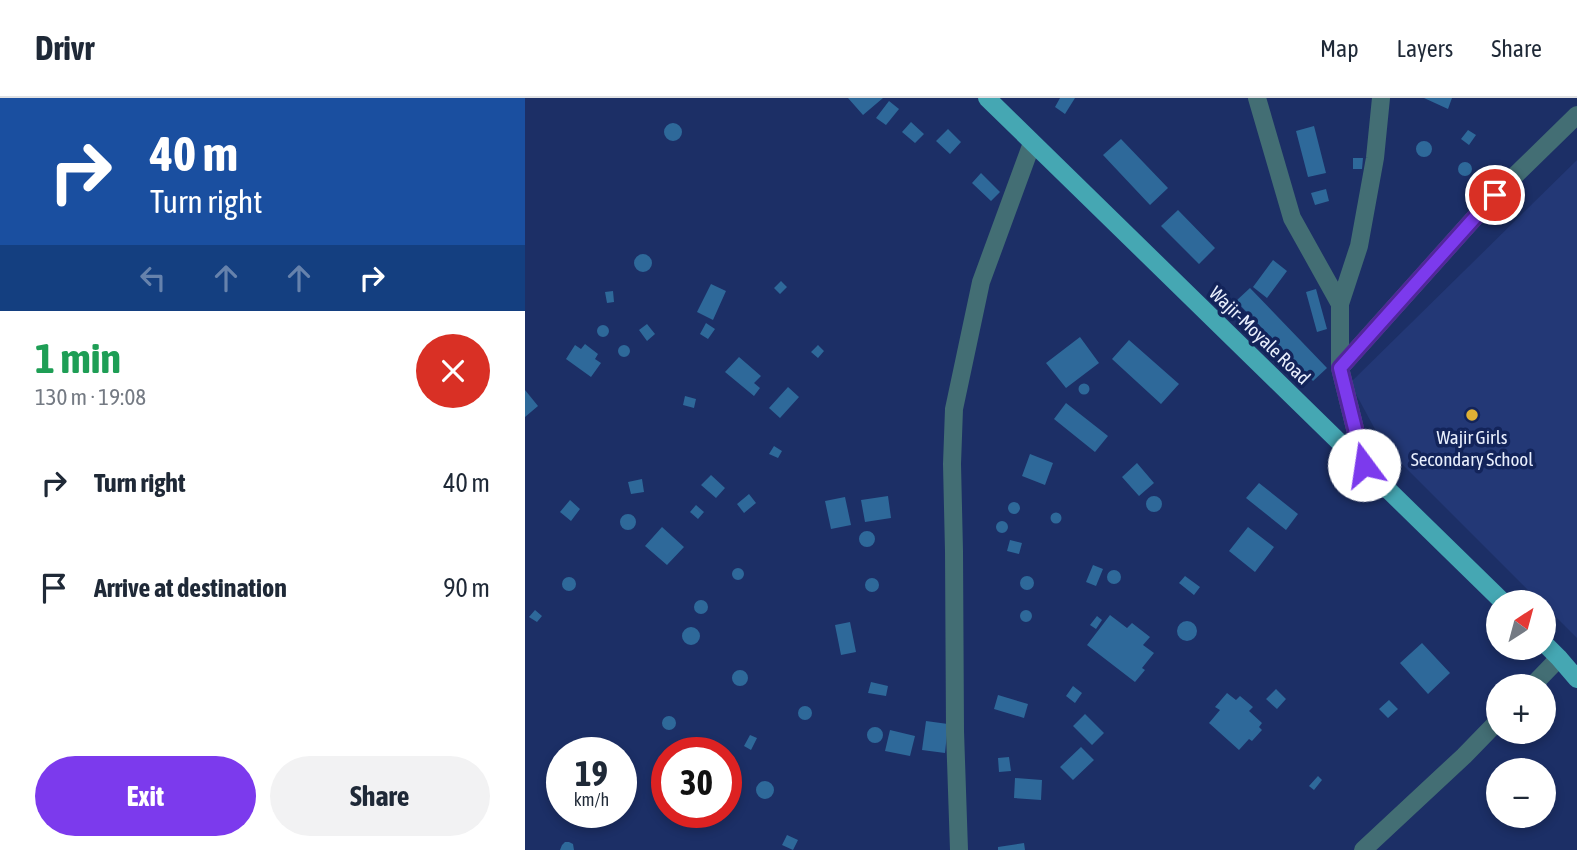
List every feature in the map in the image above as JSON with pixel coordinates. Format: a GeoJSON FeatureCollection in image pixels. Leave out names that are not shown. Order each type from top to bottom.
{"type":"FeatureCollection","features":[{"type":"Feature","properties":{"kind":"main road","name":"Wajir-Moyale Road"},"geometry":{"type":"LineString","coordinates":[[987,98],[1491,590]]}},
{"type":"Feature","properties":{"kind":"main road"},"geometry":{"type":"LineString","coordinates":[[1556,655],[1577,679]]}},
{"type":"Feature","properties":{"kind":"street"},"geometry":{"type":"LineString","coordinates":[[1257,98],[1292,218],[1340,304]]}},
{"type":"Feature","properties":{"kind":"street"},"geometry":{"type":"LineString","coordinates":[[1364,465],[1340,368],[1340,304],[1359,246],[1375,158],[1381,98]]}},
{"type":"Feature","properties":{"kind":"street"},"geometry":{"type":"LineString","coordinates":[[1340,368],[1495,195],[1577,115]]}},
{"type":"Feature","properties":{"kind":"street"},"geometry":{"type":"LineString","coordinates":[[959,850],[955,731],[952,464],[954,409],[981,282],[1032,143]]}},
{"type":"Feature","properties":{"kind":"street"},"geometry":{"type":"LineString","coordinates":[[1544,674],[1559,658]]}},
{"type":"Feature","properties":{"kind":"street"},"geometry":{"type":"LineString","coordinates":[[1363,850],[1486,733]]}},
{"type":"Feature","properties":{"kind":"shaded area","name":"Wajir Girls Secondary School"},"geometry":{"type":"Polygon","coordinates":[[[1577,160],[1577,638],[1556,617],[1556,590],[1528,590],[1384,446],[1350,383],[1577,160]]]}},
{"type":"Feature","properties":{"kind":"building"},"geometry":{"type":"Polygon","coordinates":[[[848,98],[883,98],[863,115],[848,98]]]}},
{"type":"Feature","properties":{"kind":"building"},"geometry":{"type":"Polygon","coordinates":[[[1060,98],[1075,98],[1065,114],[1055,107],[1060,98]]]}},
{"type":"Feature","properties":{"kind":"building"},"geometry":{"type":"Polygon","coordinates":[[[1424,98],[1452,98],[1448,109],[1424,98]]]}},
{"type":"Feature","properties":{"kind":"building"},"geometry":{"type":"Polygon","coordinates":[[[889,101],[899,109],[886,125],[876,118],[889,101]]]}},
{"type":"Feature","properties":{"kind":"building"},"geometry":{"type":"Polygon","coordinates":[[[911,122],[924,134],[915,143],[902,132],[911,122]]]}},
{"type":"Feature","properties":{"kind":"building"},"geometry":{"type":"Polygon","coordinates":[[[673,123],[679,126],[682,132],[679,138],[673,141],[667,138],[664,132],[667,126],[673,123]]]}},
{"type":"Feature","properties":{"kind":"building"},"geometry":{"type":"Polygon","coordinates":[[[1314,126],[1326,173],[1308,177],[1296,131],[1314,126]]]}},
{"type":"Feature","properties":{"kind":"building"},"geometry":{"type":"Polygon","coordinates":[[[948,129],[961,142],[950,154],[936,141],[948,129]]]}},
{"type":"Feature","properties":{"kind":"building"},"geometry":{"type":"Polygon","coordinates":[[[1468,130],[1476,135],[1469,145],[1461,139],[1468,130]]]}},
{"type":"Feature","properties":{"kind":"building"},"geometry":{"type":"Polygon","coordinates":[[[1121,139],[1168,188],[1150,205],[1103,155],[1121,139]]]}},
{"type":"Feature","properties":{"kind":"building"},"geometry":{"type":"Polygon","coordinates":[[[1424,141],[1432,149],[1424,157],[1416,149],[1424,141]]]}},
{"type":"Feature","properties":{"kind":"building"},"geometry":{"type":"Polygon","coordinates":[[[1353,158],[1363,158],[1362,169],[1353,169],[1353,158]]]}},
{"type":"Feature","properties":{"kind":"building"},"geometry":{"type":"Polygon","coordinates":[[[1465,162],[1470,164],[1470,174],[1465,176],[1460,174],[1458,169],[1460,164],[1465,162]]]}},
{"type":"Feature","properties":{"kind":"building"},"geometry":{"type":"Polygon","coordinates":[[[981,173],[1000,192],[991,201],[972,183],[981,173]]]}},
{"type":"Feature","properties":{"kind":"building"},"geometry":{"type":"Polygon","coordinates":[[[1326,189],[1329,201],[1315,205],[1311,193],[1326,189]]]}},
{"type":"Feature","properties":{"kind":"building"},"geometry":{"type":"Polygon","coordinates":[[[1178,210],[1215,248],[1199,264],[1161,226],[1178,210]]]}},
{"type":"Feature","properties":{"kind":"building"},"geometry":{"type":"Polygon","coordinates":[[[643,254],[649,257],[652,263],[649,269],[643,272],[637,269],[634,263],[637,257],[643,254]]]}},
{"type":"Feature","properties":{"kind":"building"},"geometry":{"type":"Polygon","coordinates":[[[1273,260],[1287,271],[1267,298],[1253,287],[1273,260]]]}},
{"type":"Feature","properties":{"kind":"building"},"geometry":{"type":"Polygon","coordinates":[[[781,281],[787,287],[780,294],[774,288],[781,281]]]}},
{"type":"Feature","properties":{"kind":"building"},"geometry":{"type":"Polygon","coordinates":[[[711,284],[726,291],[713,320],[697,312],[711,284]]]}},
{"type":"Feature","properties":{"kind":"building"},"geometry":{"type":"Polygon","coordinates":[[[1250,288],[1327,368],[1313,381],[1236,301],[1250,288]]]}},
{"type":"Feature","properties":{"kind":"building"},"geometry":{"type":"Polygon","coordinates":[[[1316,289],[1327,329],[1317,332],[1306,292],[1316,289]]]}},
{"type":"Feature","properties":{"kind":"building"},"geometry":{"type":"Polygon","coordinates":[[[613,291],[614,302],[607,303],[605,292],[613,291]]]}},
{"type":"Feature","properties":{"kind":"building"},"geometry":{"type":"Polygon","coordinates":[[[706,323],[715,329],[708,339],[700,334],[706,323]]]}},
{"type":"Feature","properties":{"kind":"building"},"geometry":{"type":"Polygon","coordinates":[[[647,324],[655,334],[647,341],[639,330],[647,324]]]}},
{"type":"Feature","properties":{"kind":"building"},"geometry":{"type":"Polygon","coordinates":[[[603,325],[609,331],[603,337],[597,331],[603,325]]]}},
{"type":"Feature","properties":{"kind":"building"},"geometry":{"type":"Polygon","coordinates":[[[1080,337],[1099,363],[1066,388],[1046,363],[1080,337]]]}},
{"type":"Feature","properties":{"kind":"building"},"geometry":{"type":"Polygon","coordinates":[[[1129,340],[1179,384],[1161,404],[1112,359],[1129,340]]]}},
{"type":"Feature","properties":{"kind":"building"},"geometry":{"type":"Polygon","coordinates":[[[585,344],[598,354],[595,359],[601,363],[591,377],[566,359],[575,345],[581,349],[585,344]]]}},
{"type":"Feature","properties":{"kind":"building"},"geometry":{"type":"Polygon","coordinates":[[[624,345],[630,351],[624,357],[618,351],[624,345]]]}},
{"type":"Feature","properties":{"kind":"building"},"geometry":{"type":"Polygon","coordinates":[[[818,345],[824,351],[818,358],[811,352],[818,345]]]}},
{"type":"Feature","properties":{"kind":"building"},"geometry":{"type":"Polygon","coordinates":[[[739,357],[761,376],[754,383],[760,388],[754,396],[725,372],[739,357]]]}},
{"type":"Feature","properties":{"kind":"building"},"geometry":{"type":"Polygon","coordinates":[[[1084,383],[1090,389],[1084,395],[1078,389],[1084,383]]]}},
{"type":"Feature","properties":{"kind":"building"},"geometry":{"type":"Polygon","coordinates":[[[788,387],[799,397],[780,418],[769,408],[788,387]]]}},
{"type":"Feature","properties":{"kind":"building"},"geometry":{"type":"Polygon","coordinates":[[[525,390],[538,406],[525,417],[525,390]]]}},
{"type":"Feature","properties":{"kind":"building"},"geometry":{"type":"Polygon","coordinates":[[[685,396],[696,399],[694,408],[683,405],[685,396]]]}},
{"type":"Feature","properties":{"kind":"building"},"geometry":{"type":"Polygon","coordinates":[[[1066,403],[1108,436],[1095,452],[1054,419],[1066,403]]]}},
{"type":"Feature","properties":{"kind":"building"},"geometry":{"type":"Polygon","coordinates":[[[774,446],[782,451],[778,458],[769,454],[774,446]]]}},
{"type":"Feature","properties":{"kind":"building"},"geometry":{"type":"Polygon","coordinates":[[[1030,454],[1053,463],[1045,485],[1022,476],[1030,454]]]}},
{"type":"Feature","properties":{"kind":"building"},"geometry":{"type":"Polygon","coordinates":[[[1137,463],[1154,483],[1139,496],[1122,477],[1137,463]]]}},
{"type":"Feature","properties":{"kind":"building"},"geometry":{"type":"Polygon","coordinates":[[[711,475],[725,488],[716,498],[701,485],[711,475]]]}},
{"type":"Feature","properties":{"kind":"building"},"geometry":{"type":"Polygon","coordinates":[[[642,479],[644,492],[631,494],[628,482],[642,479]]]}},
{"type":"Feature","properties":{"kind":"building"},"geometry":{"type":"Polygon","coordinates":[[[1259,483],[1298,514],[1286,530],[1246,498],[1259,483]]]}},
{"type":"Feature","properties":{"kind":"building"},"geometry":{"type":"Polygon","coordinates":[[[749,494],[756,503],[744,513],[737,504],[749,494]]]}},
{"type":"Feature","properties":{"kind":"building"},"geometry":{"type":"Polygon","coordinates":[[[888,496],[891,518],[865,522],[861,500],[888,496]]]}},
{"type":"Feature","properties":{"kind":"building"},"geometry":{"type":"Polygon","coordinates":[[[1154,496],[1162,504],[1154,512],[1146,504],[1154,496]]]}},
{"type":"Feature","properties":{"kind":"building"},"geometry":{"type":"Polygon","coordinates":[[[845,497],[851,525],[831,529],[825,501],[845,497]]]}},
{"type":"Feature","properties":{"kind":"building"},"geometry":{"type":"Polygon","coordinates":[[[570,500],[580,509],[571,521],[560,512],[570,500]]]}},
{"type":"Feature","properties":{"kind":"building"},"geometry":{"type":"Polygon","coordinates":[[[1014,502],[1020,508],[1014,514],[1008,508],[1014,502]]]}},
{"type":"Feature","properties":{"kind":"building"},"geometry":{"type":"Polygon","coordinates":[[[696,505],[704,512],[698,519],[690,512],[696,505]]]}},
{"type":"Feature","properties":{"kind":"building"},"geometry":{"type":"Polygon","coordinates":[[[1056,512],[1062,518],[1056,524],[1050,518],[1056,512]]]}},
{"type":"Feature","properties":{"kind":"building"},"geometry":{"type":"Polygon","coordinates":[[[625,514],[631,514],[636,522],[634,528],[625,530],[620,525],[620,519],[625,514]]]}},
{"type":"Feature","properties":{"kind":"building"},"geometry":{"type":"Polygon","coordinates":[[[1002,521],[1008,527],[1002,533],[996,527],[1002,521]]]}},
{"type":"Feature","properties":{"kind":"building"},"geometry":{"type":"Polygon","coordinates":[[[662,527],[684,547],[667,565],[645,546],[662,527]]]}},
{"type":"Feature","properties":{"kind":"building"},"geometry":{"type":"Polygon","coordinates":[[[1248,527],[1274,547],[1255,572],[1229,551],[1248,527]]]}},
{"type":"Feature","properties":{"kind":"building"},"geometry":{"type":"Polygon","coordinates":[[[867,531],[873,533],[873,545],[867,547],[861,545],[859,539],[861,533],[867,531]]]}},
{"type":"Feature","properties":{"kind":"building"},"geometry":{"type":"Polygon","coordinates":[[[1010,540],[1022,543],[1019,554],[1007,551],[1010,540]]]}},
{"type":"Feature","properties":{"kind":"building"},"geometry":{"type":"Polygon","coordinates":[[[1093,565],[1103,569],[1096,586],[1086,582],[1093,565]]]}},
{"type":"Feature","properties":{"kind":"building"},"geometry":{"type":"Polygon","coordinates":[[[738,568],[744,574],[738,580],[732,574],[738,568]]]}},
{"type":"Feature","properties":{"kind":"building"},"geometry":{"type":"Polygon","coordinates":[[[1114,570],[1119,572],[1119,582],[1114,584],[1109,582],[1107,577],[1109,572],[1114,570]]]}},
{"type":"Feature","properties":{"kind":"building"},"geometry":{"type":"Polygon","coordinates":[[[1024,576],[1030,576],[1034,583],[1030,590],[1024,590],[1020,586],[1020,580],[1024,576]]]}},
{"type":"Feature","properties":{"kind":"building"},"geometry":{"type":"Polygon","coordinates":[[[1185,576],[1200,587],[1194,595],[1179,583],[1185,576]]]}},
{"type":"Feature","properties":{"kind":"building"},"geometry":{"type":"Polygon","coordinates":[[[569,577],[574,579],[574,589],[569,591],[564,589],[562,584],[564,579],[569,577]]]}},
{"type":"Feature","properties":{"kind":"building"},"geometry":{"type":"Polygon","coordinates":[[[869,578],[875,578],[879,585],[875,592],[869,592],[865,588],[865,582],[869,578]]]}},
{"type":"Feature","properties":{"kind":"building"},"geometry":{"type":"Polygon","coordinates":[[[701,600],[706,602],[706,612],[701,614],[696,612],[694,607],[696,602],[701,600]]]}},
{"type":"Feature","properties":{"kind":"building"},"geometry":{"type":"Polygon","coordinates":[[[535,610],[542,616],[537,622],[529,617],[535,610]]]}},
{"type":"Feature","properties":{"kind":"building"},"geometry":{"type":"Polygon","coordinates":[[[1026,610],[1032,616],[1026,622],[1020,616],[1026,610]]]}},
{"type":"Feature","properties":{"kind":"building"},"geometry":{"type":"Polygon","coordinates":[[[1110,615],[1127,628],[1132,623],[1150,637],[1143,645],[1154,653],[1135,682],[1087,645],[1110,615]]]}},
{"type":"Feature","properties":{"kind":"building"},"geometry":{"type":"Polygon","coordinates":[[[1097,616],[1102,620],[1096,629],[1090,625],[1097,616]]]}},
{"type":"Feature","properties":{"kind":"building"},"geometry":{"type":"Polygon","coordinates":[[[1187,621],[1194,624],[1197,631],[1194,638],[1187,641],[1180,638],[1177,631],[1180,624],[1187,621]]]}},
{"type":"Feature","properties":{"kind":"building"},"geometry":{"type":"Polygon","coordinates":[[[850,622],[856,652],[841,655],[835,625],[850,622]]]}},
{"type":"Feature","properties":{"kind":"building"},"geometry":{"type":"Polygon","coordinates":[[[691,627],[697,630],[700,636],[697,642],[691,645],[685,642],[682,636],[685,630],[691,627]]]}},
{"type":"Feature","properties":{"kind":"building"},"geometry":{"type":"Polygon","coordinates":[[[1422,643],[1450,673],[1428,694],[1400,663],[1422,643]]]}},
{"type":"Feature","properties":{"kind":"building"},"geometry":{"type":"Polygon","coordinates":[[[740,670],[748,678],[740,686],[732,678],[740,670]]]}},
{"type":"Feature","properties":{"kind":"building"},"geometry":{"type":"Polygon","coordinates":[[[871,682],[888,686],[886,696],[868,693],[871,682]]]}},
{"type":"Feature","properties":{"kind":"building"},"geometry":{"type":"Polygon","coordinates":[[[1073,686],[1082,693],[1075,703],[1066,696],[1073,686]]]}},
{"type":"Feature","properties":{"kind":"building"},"geometry":{"type":"Polygon","coordinates":[[[1276,689],[1286,699],[1277,709],[1266,699],[1276,689]]]}},
{"type":"Feature","properties":{"kind":"building"},"geometry":{"type":"Polygon","coordinates":[[[1227,693],[1236,700],[1240,696],[1253,707],[1249,711],[1262,723],[1259,727],[1262,730],[1239,750],[1209,723],[1220,710],[1215,707],[1227,693]]]}},
{"type":"Feature","properties":{"kind":"building"},"geometry":{"type":"Polygon","coordinates":[[[998,695],[1028,704],[1024,718],[994,709],[998,695]]]}},
{"type":"Feature","properties":{"kind":"building"},"geometry":{"type":"Polygon","coordinates":[[[1389,700],[1398,709],[1388,718],[1379,709],[1389,700]]]}},
{"type":"Feature","properties":{"kind":"building"},"geometry":{"type":"Polygon","coordinates":[[[805,706],[810,708],[810,718],[805,720],[800,718],[798,713],[800,708],[805,706]]]}},
{"type":"Feature","properties":{"kind":"building"},"geometry":{"type":"Polygon","coordinates":[[[1085,714],[1104,733],[1092,745],[1073,726],[1085,714]]]}},
{"type":"Feature","properties":{"kind":"building"},"geometry":{"type":"Polygon","coordinates":[[[669,716],[674,718],[674,728],[669,730],[664,728],[662,723],[664,718],[669,716]]]}},
{"type":"Feature","properties":{"kind":"building"},"geometry":{"type":"Polygon","coordinates":[[[926,721],[948,724],[945,753],[922,750],[926,721]]]}},
{"type":"Feature","properties":{"kind":"building"},"geometry":{"type":"Polygon","coordinates":[[[875,727],[881,729],[881,741],[875,743],[869,741],[867,735],[869,729],[875,727]]]}},
{"type":"Feature","properties":{"kind":"building"},"geometry":{"type":"Polygon","coordinates":[[[890,730],[915,736],[910,756],[885,751],[890,730]]]}},
{"type":"Feature","properties":{"kind":"building"},"geometry":{"type":"Polygon","coordinates":[[[750,735],[757,738],[751,750],[744,746],[750,735]]]}},
{"type":"Feature","properties":{"kind":"building"},"geometry":{"type":"Polygon","coordinates":[[[1081,747],[1094,760],[1073,780],[1060,767],[1081,747]]]}},
{"type":"Feature","properties":{"kind":"building"},"geometry":{"type":"Polygon","coordinates":[[[1009,757],[1011,771],[999,772],[998,758],[1009,757]]]}},
{"type":"Feature","properties":{"kind":"building"},"geometry":{"type":"Polygon","coordinates":[[[1318,776],[1322,780],[1314,790],[1309,786],[1318,776]]]}},
{"type":"Feature","properties":{"kind":"building"},"geometry":{"type":"Polygon","coordinates":[[[1015,778],[1042,780],[1041,800],[1014,798],[1015,778]]]}},
{"type":"Feature","properties":{"kind":"building"},"geometry":{"type":"Polygon","coordinates":[[[761,781],[769,781],[774,790],[772,797],[761,799],[756,794],[756,786],[761,781]]]}},
{"type":"Feature","properties":{"kind":"building"},"geometry":{"type":"Polygon","coordinates":[[[787,835],[798,840],[793,850],[782,845],[787,835]]]}},
{"type":"Feature","properties":{"kind":"building"},"geometry":{"type":"Polygon","coordinates":[[[565,842],[573,844],[574,850],[560,850],[565,842]]]}},
{"type":"Feature","properties":{"kind":"building"},"geometry":{"type":"Polygon","coordinates":[[[1024,843],[1025,850],[998,850],[998,847],[1024,843]]]}},
{"type":"Feature","properties":{"kind":"place","name":"Wajir Girls Secondary School"},"geometry":{"type":"Point","coordinates":[1472,415]}},
{"type":"Feature","properties":{"kind":"route"},"geometry":{"type":"LineString","coordinates":[[1364,465],[1340,368],[1495,195]]}}]}
